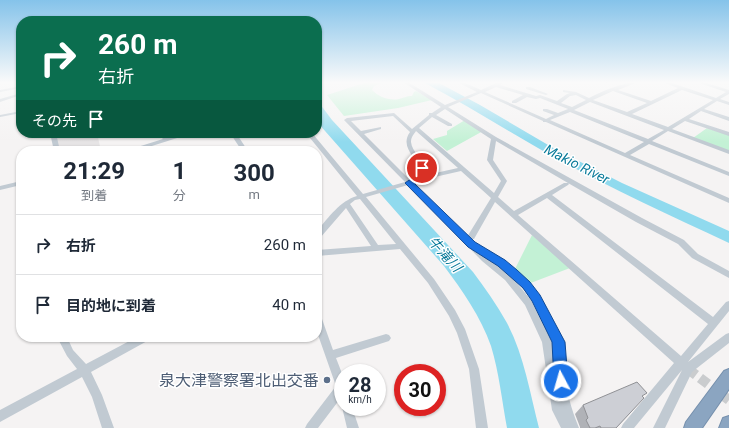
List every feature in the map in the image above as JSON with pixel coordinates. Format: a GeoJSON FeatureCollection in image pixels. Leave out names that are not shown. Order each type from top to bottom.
{"type":"FeatureCollection","features":[{"type":"Feature","properties":{"kind":"highway"},"geometry":{"type":"LineString","coordinates":[[692,428],[729,376]]}},
{"type":"Feature","properties":{"kind":"highway"},"geometry":{"type":"LineString","coordinates":[[727,428],[729,424]]}},
{"type":"Feature","properties":{"kind":"street"},"geometry":{"type":"LineString","coordinates":[[441,102],[494,138],[681,242],[695,256],[729,275]]}},
{"type":"Feature","properties":{"kind":"street"},"geometry":{"type":"LineString","coordinates":[[410,183],[422,173],[422,168],[420,161],[409,147],[408,140],[414,130],[431,114],[454,102]]}},
{"type":"Feature","properties":{"kind":"street"},"geometry":{"type":"LineString","coordinates":[[502,102],[573,134],[590,139],[626,154],[729,201]]}},
{"type":"Feature","properties":{"kind":"street"},"geometry":{"type":"LineString","coordinates":[[545,121],[572,110],[586,102]]}},
{"type":"Feature","properties":{"kind":"street"},"geometry":{"type":"LineString","coordinates":[[595,102],[729,152]]}},
{"type":"Feature","properties":{"kind":"street"},"geometry":{"type":"LineString","coordinates":[[626,154],[714,102]]}},
{"type":"Feature","properties":{"kind":"street"},"geometry":{"type":"LineString","coordinates":[[558,103],[729,174]]}},
{"type":"Feature","properties":{"kind":"street"},"geometry":{"type":"LineString","coordinates":[[628,114],[652,103]]}},
{"type":"Feature","properties":{"kind":"street"},"geometry":{"type":"LineString","coordinates":[[545,110],[558,115]]}},
{"type":"Feature","properties":{"kind":"street"},"geometry":{"type":"LineString","coordinates":[[701,110],[729,119]]}},
{"type":"Feature","properties":{"kind":"street"},"geometry":{"type":"LineString","coordinates":[[0,116],[16,113]]}},
{"type":"Feature","properties":{"kind":"street"},"geometry":{"type":"LineString","coordinates":[[567,428],[558,410],[547,342],[537,319],[520,292],[508,278],[485,258],[471,241],[347,120],[394,114],[463,169],[684,366]]}},
{"type":"Feature","properties":{"kind":"street"},"geometry":{"type":"LineString","coordinates":[[431,114],[447,125]]}},
{"type":"Feature","properties":{"kind":"street"},"geometry":{"type":"LineString","coordinates":[[685,119],[729,134]]}},
{"type":"Feature","properties":{"kind":"street"},"geometry":{"type":"LineString","coordinates":[[360,133],[379,128]]}},
{"type":"Feature","properties":{"kind":"street"},"geometry":{"type":"LineString","coordinates":[[146,146],[173,138]]}},
{"type":"Feature","properties":{"kind":"street"},"geometry":{"type":"LineString","coordinates":[[313,138],[320,146]]}},
{"type":"Feature","properties":{"kind":"street"},"geometry":{"type":"LineString","coordinates":[[471,241],[504,181],[490,160],[494,138]]}},
{"type":"Feature","properties":{"kind":"street"},"geometry":{"type":"LineString","coordinates":[[322,148],[363,195],[400,246],[431,281],[452,313],[462,332],[474,369],[482,428]]}},
{"type":"Feature","properties":{"kind":"street"},"geometry":{"type":"LineString","coordinates":[[322,230],[346,203],[363,195],[463,169]]}},
{"type":"Feature","properties":{"kind":"street"},"geometry":{"type":"LineString","coordinates":[[551,170],[552,175],[566,184],[620,214],[639,220]]}},
{"type":"Feature","properties":{"kind":"street"},"geometry":{"type":"LineString","coordinates":[[0,188],[16,184]]}},
{"type":"Feature","properties":{"kind":"street"},"geometry":{"type":"LineString","coordinates":[[514,214],[566,184]]}},
{"type":"Feature","properties":{"kind":"street"},"geometry":{"type":"LineString","coordinates":[[548,195],[714,323]]}},
{"type":"Feature","properties":{"kind":"street"},"geometry":{"type":"LineString","coordinates":[[346,203],[376,248]]}},
{"type":"Feature","properties":{"kind":"street"},"geometry":{"type":"LineString","coordinates":[[471,241],[513,272],[536,298],[558,342],[559,369],[567,417],[573,428]]}},
{"type":"Feature","properties":{"kind":"street"},"geometry":{"type":"LineString","coordinates":[[322,253],[400,246]]}},
{"type":"Feature","properties":{"kind":"street"},"geometry":{"type":"LineString","coordinates":[[627,428],[684,366],[714,323],[729,305]]}},
{"type":"Feature","properties":{"kind":"street"},"geometry":{"type":"LineString","coordinates":[[322,331],[334,364]]}},
{"type":"Feature","properties":{"kind":"street"},"geometry":{"type":"LineString","coordinates":[[659,428],[684,366],[729,337]]}},
{"type":"Feature","properties":{"kind":"street"},"geometry":{"type":"LineString","coordinates":[[331,355],[386,338]]}},
{"type":"Feature","properties":{"kind":"street"},"geometry":{"type":"LineString","coordinates":[[64,342],[70,353],[84,370],[96,394],[108,428]]}},
{"type":"Feature","properties":{"kind":"street"},"geometry":{"type":"LineString","coordinates":[[0,416],[137,342]]}},
{"type":"Feature","properties":{"kind":"street"},"geometry":{"type":"LineString","coordinates":[[311,428],[334,400]]}},
{"type":"Feature","properties":{"kind":"street"},"geometry":{"type":"LineString","coordinates":[[350,416],[353,428]]}},
{"type":"Feature","properties":{"kind":"shaded area"},"geometry":{"type":"Polygon","coordinates":[[[57,138],[98,138],[100,146],[58,146],[57,138]]]}},
{"type":"Feature","properties":{"kind":"green space"},"geometry":{"type":"Polygon","coordinates":[[[333,102],[424,102],[398,108],[344,116],[333,102]]]}},
{"type":"Feature","properties":{"kind":"green space"},"geometry":{"type":"Polygon","coordinates":[[[465,120],[483,131],[447,151],[433,139],[447,135],[447,131],[465,120]]]}},
{"type":"Feature","properties":{"kind":"green space"},"geometry":{"type":"Polygon","coordinates":[[[707,128],[729,135],[729,151],[693,138],[707,128]]]}},
{"type":"Feature","properties":{"kind":"green space"},"geometry":{"type":"Polygon","coordinates":[[[532,235],[570,268],[528,284],[514,271],[532,235]]]}},
{"type":"Feature","properties":{"kind":"water","name":"Makio River"},"geometry":{"type":"Polygon","coordinates":[[[459,102],[474,102],[555,149],[622,183],[729,231],[729,243],[642,202],[540,149],[459,102]]]}},
{"type":"Feature","properties":{"kind":"water","name":"牛滝川"},"geometry":{"type":"Polygon","coordinates":[[[322,107],[332,120],[473,272],[491,297],[507,323],[518,348],[539,428],[507,428],[494,356],[487,335],[464,294],[444,266],[322,128],[322,107]]]}},
{"type":"Feature","properties":{"kind":"building"},"geometry":{"type":"Polygon","coordinates":[[[637,382],[647,393],[642,396],[644,398],[616,428],[601,428],[600,426],[590,428],[586,420],[588,418],[583,405],[637,382]]]}},
{"type":"Feature","properties":{"kind":"tunnel"},"geometry":{"type":"LineString","coordinates":[[688,369],[729,400]]}},
{"type":"Feature","properties":{"kind":"place","name":"泉大津警察署北出交番"},"geometry":{"type":"Point","coordinates":[327,380]}},
{"type":"Feature","properties":{"kind":"route"},"geometry":{"type":"LineString","coordinates":[[422,168],[422,173],[418,179],[409,183],[472,245],[513,272],[536,298],[558,342],[561,381]]}}]}
